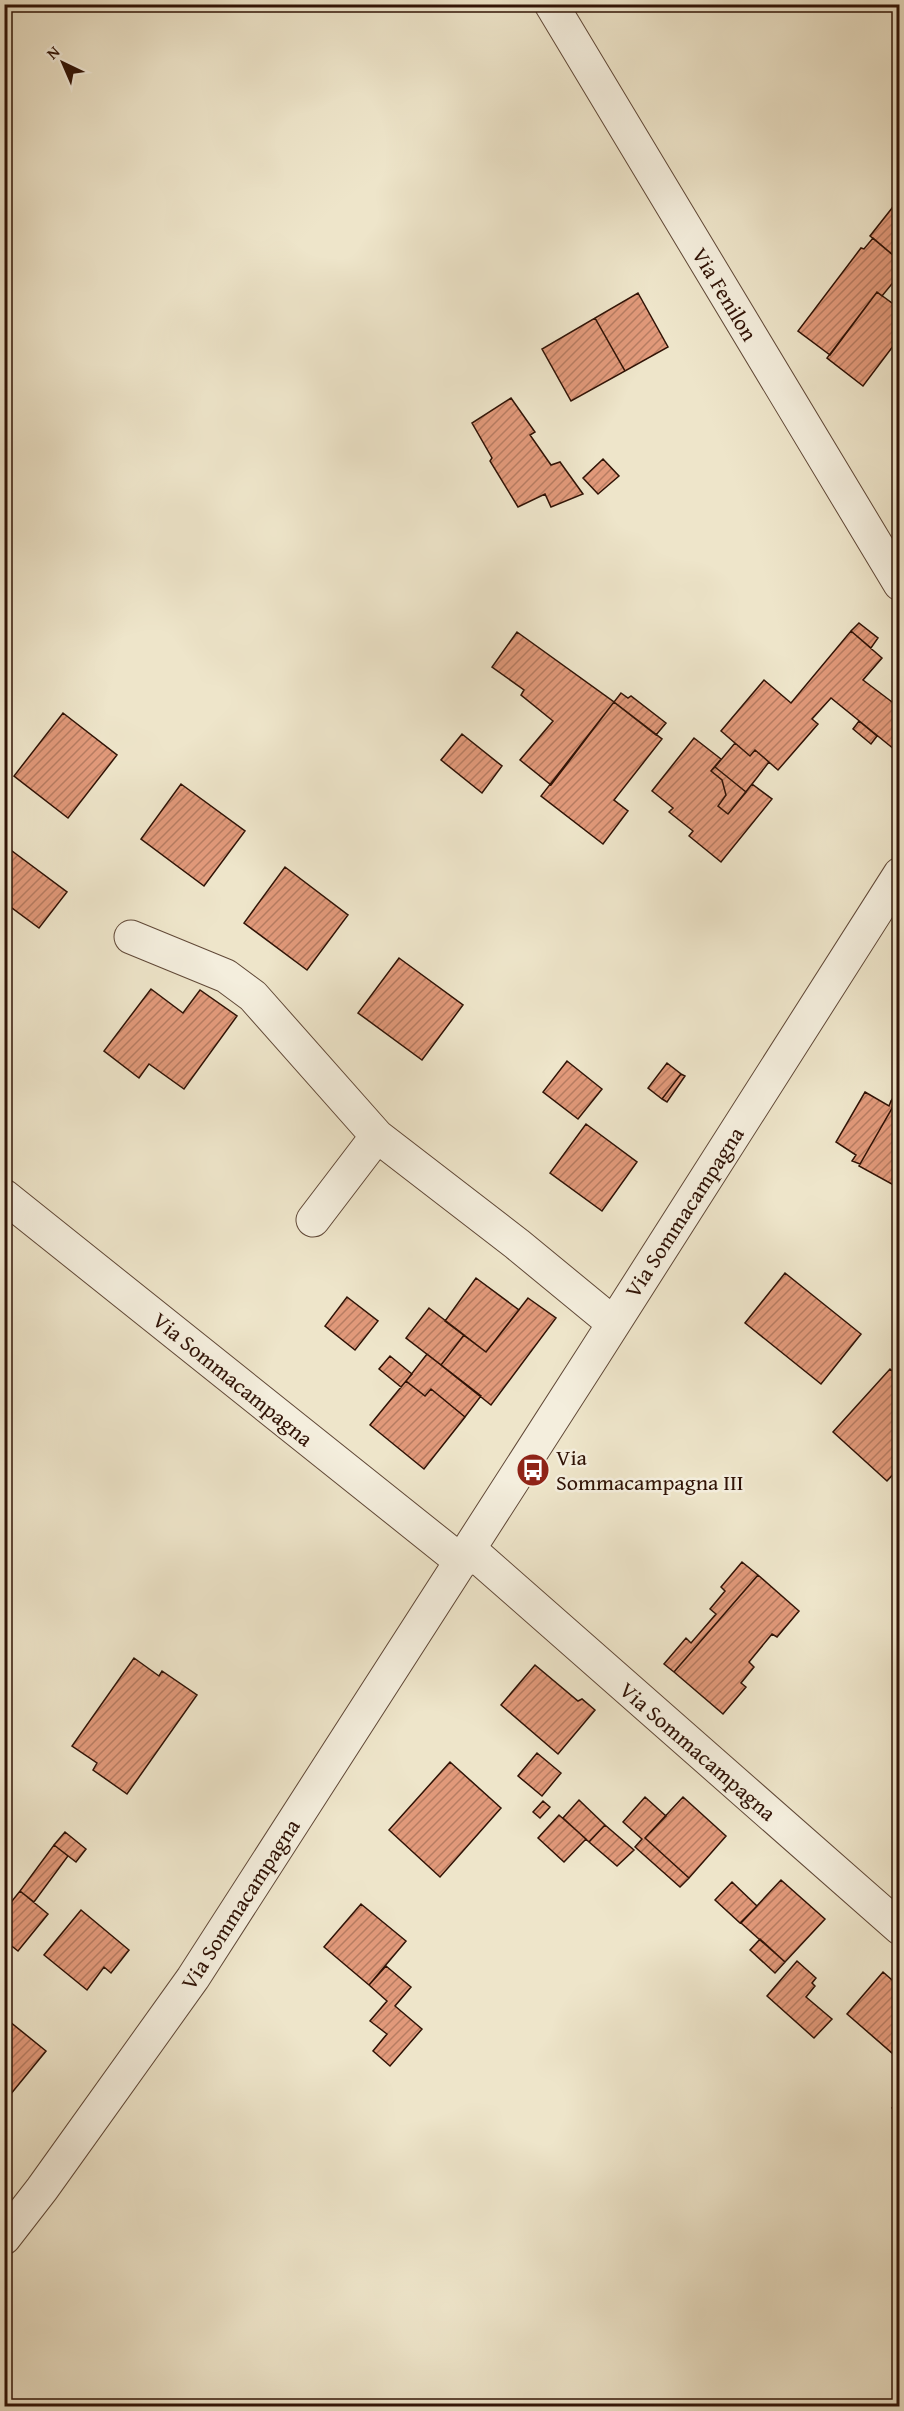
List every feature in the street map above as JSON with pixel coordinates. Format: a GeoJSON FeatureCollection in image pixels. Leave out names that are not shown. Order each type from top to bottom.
{"type":"FeatureCollection","features":[{"type":"Feature","properties":{"kind":"street","name":"Via Fenilon"},"geometry":{"type":"LineString","coordinates":[[551,4],[900,584]]}},
{"type":"Feature","properties":{"kind":"street","name":"Via Sommacampagna"},"geometry":{"type":"LineString","coordinates":[[4,2238],[42,2189],[193,1978],[900,874]]}},
{"type":"Feature","properties":{"kind":"street"},"geometry":{"type":"LineString","coordinates":[[131,937],[226,976],[253,996],[377,1136],[517,1244],[613,1323]]}},
{"type":"Feature","properties":{"kind":"street"},"geometry":{"type":"LineString","coordinates":[[313,1220],[377,1136]]}},
{"type":"Feature","properties":{"kind":"street","name":"Via Sommacampagna"},"geometry":{"type":"LineString","coordinates":[[4,1196],[465,1556],[900,1929]]}},
{"type":"Feature","properties":{"kind":"building"},"geometry":{"type":"Polygon","coordinates":[[[900,198],[900,261],[870,236],[900,198]]]}},
{"type":"Feature","properties":{"kind":"building"},"geometry":{"type":"Polygon","coordinates":[[[873,238],[900,261],[900,274],[882,296],[877,292],[830,355],[798,331],[861,248],[864,249],[873,238]]]}},
{"type":"Feature","properties":{"kind":"building"},"geometry":{"type":"Polygon","coordinates":[[[877,292],[900,309],[900,337],[863,386],[827,358],[877,292]]]}},
{"type":"Feature","properties":{"kind":"building"},"geometry":{"type":"Polygon","coordinates":[[[638,293],[668,347],[625,371],[595,318],[638,293]]]}},
{"type":"Feature","properties":{"kind":"building"},"geometry":{"type":"Polygon","coordinates":[[[595,318],[625,371],[571,401],[542,349],[595,318]]]}},
{"type":"Feature","properties":{"kind":"building"},"geometry":{"type":"Polygon","coordinates":[[[511,398],[535,432],[530,435],[551,465],[560,462],[583,494],[551,507],[545,494],[518,507],[490,461],[492,458],[472,423],[511,398]]]}},
{"type":"Feature","properties":{"kind":"building"},"geometry":{"type":"Polygon","coordinates":[[[603,459],[619,476],[598,494],[583,478],[603,459]]]}},
{"type":"Feature","properties":{"kind":"building"},"geometry":{"type":"Polygon","coordinates":[[[859,623],[878,638],[871,648],[851,631],[859,623]]]}},
{"type":"Feature","properties":{"kind":"building"},"geometry":{"type":"Polygon","coordinates":[[[851,631],[882,658],[863,680],[900,708],[900,754],[831,698],[812,719],[818,724],[778,770],[755,750],[750,756],[721,731],[764,680],[791,703],[851,631]]]}},
{"type":"Feature","properties":{"kind":"building"},"geometry":{"type":"Polygon","coordinates":[[[517,632],[614,702],[551,785],[520,760],[553,721],[521,695],[524,690],[492,667],[517,632]]]}},
{"type":"Feature","properties":{"kind":"building"},"geometry":{"type":"Polygon","coordinates":[[[621,693],[628,698],[631,696],[666,723],[656,735],[614,702],[621,693]]]}},
{"type":"Feature","properties":{"kind":"building"},"geometry":{"type":"Polygon","coordinates":[[[614,702],[662,739],[614,800],[628,811],[603,844],[541,796],[614,702]]]}},
{"type":"Feature","properties":{"kind":"building"},"geometry":{"type":"Polygon","coordinates":[[[63,713],[117,755],[68,818],[14,776],[63,713]]]}},
{"type":"Feature","properties":{"kind":"building"},"geometry":{"type":"Polygon","coordinates":[[[859,721],[877,736],[871,744],[853,729],[859,721]]]}},
{"type":"Feature","properties":{"kind":"building"},"geometry":{"type":"Polygon","coordinates":[[[462,734],[502,766],[482,793],[441,760],[462,734]]]}},
{"type":"Feature","properties":{"kind":"building"},"geometry":{"type":"Polygon","coordinates":[[[694,738],[721,759],[711,771],[722,780],[726,795],[718,806],[728,814],[752,784],[772,799],[721,862],[689,836],[693,831],[669,812],[673,808],[652,791],[694,738]]]}},
{"type":"Feature","properties":{"kind":"building"},"geometry":{"type":"Polygon","coordinates":[[[735,743],[750,756],[755,750],[769,762],[746,792],[715,767],[735,743]]]}},
{"type":"Feature","properties":{"kind":"building"},"geometry":{"type":"Polygon","coordinates":[[[715,767],[746,792],[728,814],[718,806],[726,795],[722,780],[711,771],[715,767]]]}},
{"type":"Feature","properties":{"kind":"building"},"geometry":{"type":"Polygon","coordinates":[[[181,784],[245,831],[204,886],[141,839],[181,784]]]}},
{"type":"Feature","properties":{"kind":"building"},"geometry":{"type":"Polygon","coordinates":[[[4,845],[67,892],[39,928],[4,902],[4,845]]]}},
{"type":"Feature","properties":{"kind":"building"},"geometry":{"type":"Polygon","coordinates":[[[285,867],[348,915],[307,970],[244,923],[285,867]]]}},
{"type":"Feature","properties":{"kind":"building"},"geometry":{"type":"Polygon","coordinates":[[[399,958],[463,1005],[422,1060],[358,1013],[399,958]]]}},
{"type":"Feature","properties":{"kind":"building"},"geometry":{"type":"Polygon","coordinates":[[[151,989],[183,1013],[200,990],[237,1016],[184,1089],[149,1064],[139,1078],[104,1051],[151,989]]]}},
{"type":"Feature","properties":{"kind":"building"},"geometry":{"type":"Polygon","coordinates":[[[567,1061],[602,1089],[578,1119],[543,1092],[567,1061]]]}},
{"type":"Feature","properties":{"kind":"building"},"geometry":{"type":"Polygon","coordinates":[[[667,1063],[681,1074],[662,1099],[648,1088],[667,1063]]]}},
{"type":"Feature","properties":{"kind":"building"},"geometry":{"type":"Polygon","coordinates":[[[681,1074],[685,1076],[667,1102],[662,1099],[681,1074]]]}},
{"type":"Feature","properties":{"kind":"building"},"geometry":{"type":"Polygon","coordinates":[[[900,1087],[900,1106],[891,1101],[900,1087]]]}},
{"type":"Feature","properties":{"kind":"building"},"geometry":{"type":"Polygon","coordinates":[[[865,1092],[889,1106],[891,1101],[895,1103],[860,1164],[852,1161],[856,1155],[836,1142],[865,1092]]]}},
{"type":"Feature","properties":{"kind":"building"},"geometry":{"type":"Polygon","coordinates":[[[895,1103],[900,1106],[899,1188],[859,1166],[895,1103]]]}},
{"type":"Feature","properties":{"kind":"building"},"geometry":{"type":"Polygon","coordinates":[[[586,1124],[637,1162],[602,1211],[550,1173],[586,1124]]]}},
{"type":"Feature","properties":{"kind":"building"},"geometry":{"type":"Polygon","coordinates":[[[785,1273],[861,1334],[821,1384],[745,1323],[785,1273]]]}},
{"type":"Feature","properties":{"kind":"building"},"geometry":{"type":"Polygon","coordinates":[[[476,1278],[519,1310],[486,1352],[445,1321],[476,1278]]]}},
{"type":"Feature","properties":{"kind":"building"},"geometry":{"type":"Polygon","coordinates":[[[347,1297],[378,1321],[355,1350],[325,1326],[347,1297]]]}},
{"type":"Feature","properties":{"kind":"building"},"geometry":{"type":"Polygon","coordinates":[[[528,1298],[556,1318],[491,1405],[441,1365],[464,1335],[486,1352],[528,1298]]]}},
{"type":"Feature","properties":{"kind":"building"},"geometry":{"type":"Polygon","coordinates":[[[429,1308],[464,1335],[441,1365],[406,1338],[429,1308]]]}},
{"type":"Feature","properties":{"kind":"building"},"geometry":{"type":"Polygon","coordinates":[[[427,1354],[481,1396],[465,1417],[431,1389],[425,1396],[406,1381],[427,1354]]]}},
{"type":"Feature","properties":{"kind":"building"},"geometry":{"type":"Polygon","coordinates":[[[390,1356],[412,1374],[401,1387],[379,1369],[390,1356]]]}},
{"type":"Feature","properties":{"kind":"building"},"geometry":{"type":"Polygon","coordinates":[[[890,1369],[900,1378],[900,1467],[887,1481],[833,1432],[890,1369]]]}},
{"type":"Feature","properties":{"kind":"building"},"geometry":{"type":"Polygon","coordinates":[[[406,1381],[425,1396],[431,1389],[465,1417],[424,1469],[370,1425],[406,1381]]]}},
{"type":"Feature","properties":{"kind":"building"},"geometry":{"type":"Polygon","coordinates":[[[742,1562],[758,1575],[674,1672],[664,1664],[686,1638],[691,1643],[716,1614],[710,1609],[725,1591],[721,1587],[742,1562]]]}},
{"type":"Feature","properties":{"kind":"building"},"geometry":{"type":"Polygon","coordinates":[[[758,1575],[799,1611],[777,1637],[772,1634],[749,1662],[754,1667],[741,1683],[746,1687],[723,1714],[674,1672],[758,1575]]]}},
{"type":"Feature","properties":{"kind":"building"},"geometry":{"type":"Polygon","coordinates":[[[134,1658],[159,1676],[162,1671],[197,1695],[127,1794],[93,1770],[97,1763],[72,1746],[134,1658]]]}},
{"type":"Feature","properties":{"kind":"building"},"geometry":{"type":"Polygon","coordinates":[[[535,1665],[578,1701],[582,1699],[595,1710],[558,1754],[501,1705],[535,1665]]]}},
{"type":"Feature","properties":{"kind":"building"},"geometry":{"type":"Polygon","coordinates":[[[537,1753],[561,1773],[542,1796],[518,1776],[537,1753]]]}},
{"type":"Feature","properties":{"kind":"building"},"geometry":{"type":"Polygon","coordinates":[[[450,1762],[501,1808],[440,1877],[389,1830],[450,1762]]]}},
{"type":"Feature","properties":{"kind":"building"},"geometry":{"type":"Polygon","coordinates":[[[645,1797],[666,1816],[645,1838],[689,1878],[680,1887],[635,1847],[642,1839],[623,1822],[645,1797]]]}},
{"type":"Feature","properties":{"kind":"building"},"geometry":{"type":"Polygon","coordinates":[[[683,1797],[726,1836],[689,1878],[645,1838],[683,1797]]]}},
{"type":"Feature","properties":{"kind":"building"},"geometry":{"type":"Polygon","coordinates":[[[579,1800],[605,1825],[589,1842],[563,1818],[579,1800]]]}},
{"type":"Feature","properties":{"kind":"building"},"geometry":{"type":"Polygon","coordinates":[[[543,1801],[550,1807],[540,1818],[533,1812],[543,1801]]]}},
{"type":"Feature","properties":{"kind":"building"},"geometry":{"type":"Polygon","coordinates":[[[559,1815],[586,1839],[564,1862],[538,1838],[559,1815]]]}},
{"type":"Feature","properties":{"kind":"building"},"geometry":{"type":"Polygon","coordinates":[[[605,1825],[634,1850],[617,1866],[589,1842],[605,1825]]]}},
{"type":"Feature","properties":{"kind":"building"},"geometry":{"type":"Polygon","coordinates":[[[65,1832],[86,1849],[76,1862],[54,1845],[65,1832]]]}},
{"type":"Feature","properties":{"kind":"building"},"geometry":{"type":"Polygon","coordinates":[[[54,1845],[68,1856],[34,1902],[20,1891],[54,1845]]]}},
{"type":"Feature","properties":{"kind":"building"},"geometry":{"type":"Polygon","coordinates":[[[781,1880],[825,1919],[785,1962],[741,1923],[781,1880]]]}},
{"type":"Feature","properties":{"kind":"building"},"geometry":{"type":"Polygon","coordinates":[[[732,1882],[757,1906],[740,1923],[715,1900],[732,1882]]]}},
{"type":"Feature","properties":{"kind":"building"},"geometry":{"type":"Polygon","coordinates":[[[20,1891],[48,1914],[18,1951],[4,1940],[4,1911],[20,1891]]]}},
{"type":"Feature","properties":{"kind":"building"},"geometry":{"type":"Polygon","coordinates":[[[361,1904],[406,1941],[369,1985],[324,1947],[361,1904]]]}},
{"type":"Feature","properties":{"kind":"building"},"geometry":{"type":"Polygon","coordinates":[[[81,1910],[129,1950],[111,1973],[104,1967],[87,1990],[44,1955],[81,1910]]]}},
{"type":"Feature","properties":{"kind":"building"},"geometry":{"type":"Polygon","coordinates":[[[760,1939],[785,1962],[775,1973],[750,1950],[760,1939]]]}},
{"type":"Feature","properties":{"kind":"building"},"geometry":{"type":"Polygon","coordinates":[[[797,1961],[816,1978],[812,1983],[815,1986],[806,1997],[832,2019],[814,2038],[767,1996],[797,1961]]]}},
{"type":"Feature","properties":{"kind":"building"},"geometry":{"type":"Polygon","coordinates":[[[386,1966],[411,1987],[395,2006],[422,2029],[390,2066],[373,2051],[387,2034],[370,2021],[387,2001],[369,1985],[386,1966]]]}},
{"type":"Feature","properties":{"kind":"building"},"geometry":{"type":"Polygon","coordinates":[[[883,1972],[900,1987],[900,2060],[847,2014],[883,1972]]]}},
{"type":"Feature","properties":{"kind":"building"},"geometry":{"type":"Polygon","coordinates":[[[4,2017],[46,2051],[10,2095],[4,2091],[4,2017]]]}},
{"type":"Feature","properties":{"kind":"building"},"geometry":{"type":"Polygon","coordinates":[[[900,2099],[900,2114],[892,2108],[900,2099]]]}},
{"type":"Feature","properties":{"kind":"place","name":"Via Sommacampagna III"},"geometry":{"type":"Point","coordinates":[533,1470]}}]}
